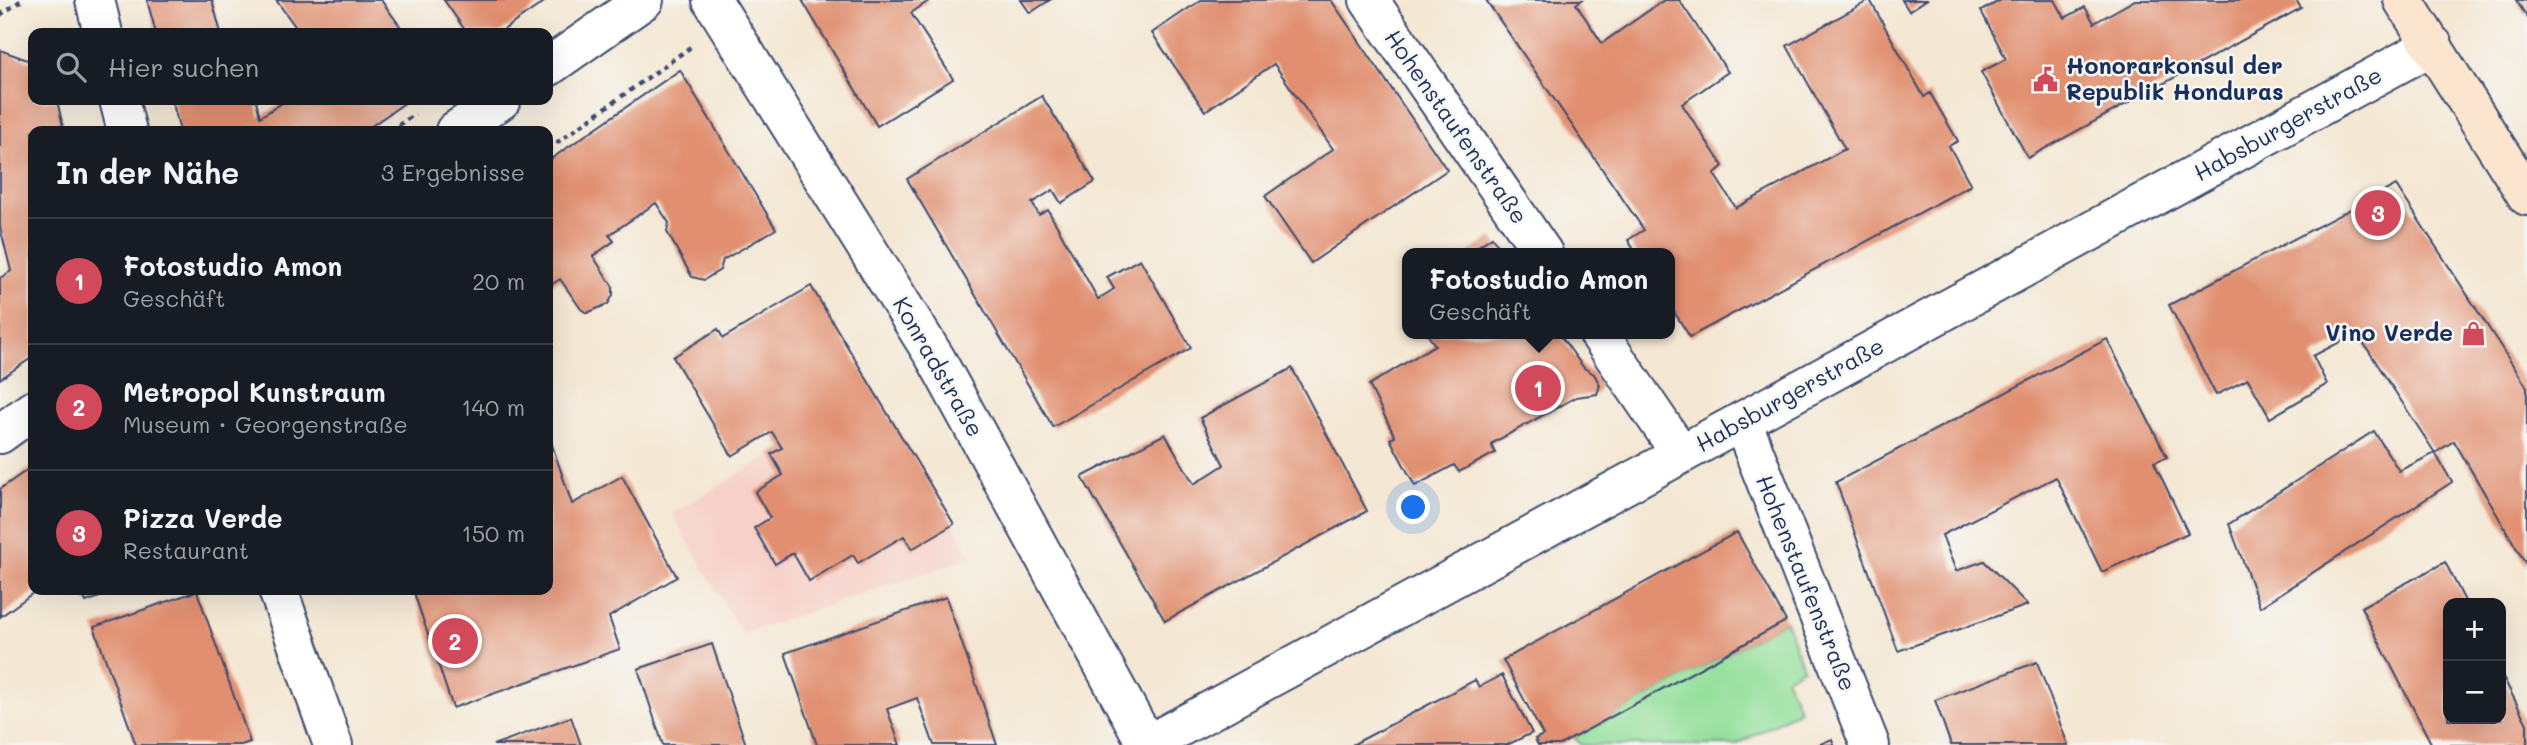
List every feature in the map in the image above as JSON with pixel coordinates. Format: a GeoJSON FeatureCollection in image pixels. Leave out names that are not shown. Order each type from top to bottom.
{"type":"FeatureCollection","features":[{"type":"Feature","properties":{"kind":"main road"},"geometry":{"type":"LineString","coordinates":[[2403,0],[2527,196]]}},
{"type":"Feature","properties":{"kind":"street"},"geometry":{"type":"LineString","coordinates":[[94,0],[102,28]]}},
{"type":"Feature","properties":{"kind":"street"},"geometry":{"type":"LineString","coordinates":[[553,64],[644,0]]}},
{"type":"Feature","properties":{"kind":"street","name":"Hohenstaufenstraße"},"geometry":{"type":"LineString","coordinates":[[1369,0],[1540,248]]}},
{"type":"Feature","properties":{"kind":"street","name":"Konradstraße"},"geometry":{"type":"LineString","coordinates":[[718,10],[936,359],[1147,745]]}},
{"type":"Feature","properties":{"kind":"street","name":"Habsburgerstraße"},"geometry":{"type":"LineString","coordinates":[[1147,745],[2432,45]]}},
{"type":"Feature","properties":{"kind":"street"},"geometry":{"type":"LineString","coordinates":[[120,105],[126,126]]}},
{"type":"Feature","properties":{"kind":"street"},"geometry":{"type":"LineString","coordinates":[[463,126],[494,105]]}},
{"type":"Feature","properties":{"kind":"street"},"geometry":{"type":"LineString","coordinates":[[1602,339],[1681,454]]}},
{"type":"Feature","properties":{"kind":"street"},"geometry":{"type":"LineString","coordinates":[[0,434],[28,414]]}},
{"type":"Feature","properties":{"kind":"street","name":"Hohenstaufenstraße"},"geometry":{"type":"LineString","coordinates":[[1742,421],[1870,745]]}},
{"type":"Feature","properties":{"kind":"street"},"geometry":{"type":"LineString","coordinates":[[280,595],[333,745]]}},
{"type":"Feature","properties":{"kind":"path"},"geometry":{"type":"LineString","coordinates":[[1,13],[22,0]]}},
{"type":"Feature","properties":{"kind":"path"},"geometry":{"type":"LineString","coordinates":[[553,145],[673,61],[718,10]]}},
{"type":"Feature","properties":{"kind":"shaded area"},"geometry":{"type":"Polygon","coordinates":[[[876,392],[973,557],[742,634],[672,514],[876,392]]]}},
{"type":"Feature","properties":{"kind":"green space"},"geometry":{"type":"Polygon","coordinates":[[[1786,621],[1803,668],[1786,678],[1800,710],[1736,745],[1581,745],[1574,737],[1786,621]]]}},
{"type":"Feature","properties":{"kind":"building"},"geometry":{"type":"Polygon","coordinates":[[[147,0],[212,0],[220,28],[155,28],[147,0]]]}},
{"type":"Feature","properties":{"kind":"building"},"geometry":{"type":"Polygon","coordinates":[[[276,0],[381,0],[401,28],[296,28],[276,0]]]}},
{"type":"Feature","properties":{"kind":"building"},"geometry":{"type":"Polygon","coordinates":[[[444,0],[547,0],[506,28],[464,28],[444,0]]]}},
{"type":"Feature","properties":{"kind":"building"},"geometry":{"type":"Polygon","coordinates":[[[802,0],[930,0],[911,13],[953,79],[877,126],[802,0]]]}},
{"type":"Feature","properties":{"kind":"building"},"geometry":{"type":"Polygon","coordinates":[[[1021,0],[1050,0],[1030,13],[1021,0]]]}},
{"type":"Feature","properties":{"kind":"building"},"geometry":{"type":"Polygon","coordinates":[[[1201,0],[1331,0],[1447,170],[1311,263],[1265,196],[1333,149],[1274,64],[1205,111],[1152,33],[1201,0]]]}},
{"type":"Feature","properties":{"kind":"building"},"geometry":{"type":"Polygon","coordinates":[[[1486,0],[1582,0],[1576,4],[1602,43],[1664,0],[1679,0],[1728,72],[1682,104],[1723,166],[1714,174],[1736,208],[1845,149],[1787,46],[1870,0],[1924,97],[1930,93],[1958,141],[1949,146],[1971,185],[1690,337],[1675,313],[1675,248],[1633,248],[1628,240],[1644,230],[1486,0]]]}},
{"type":"Feature","properties":{"kind":"building"},"geometry":{"type":"Polygon","coordinates":[[[1902,0],[1926,0],[1909,11],[1902,0]]]}},
{"type":"Feature","properties":{"kind":"building"},"geometry":{"type":"Polygon","coordinates":[[[2001,0],[2055,0],[2065,18],[2085,7],[2094,23],[2135,0],[2296,0],[2301,8],[2028,158],[1981,72],[2006,59],[1981,11],[2001,0]]]}},
{"type":"Feature","properties":{"kind":"building"},"geometry":{"type":"Polygon","coordinates":[[[2516,0],[2527,0],[2527,17],[2516,0]]]}},
{"type":"Feature","properties":{"kind":"building"},"geometry":{"type":"Polygon","coordinates":[[[0,50],[28,60],[28,105],[58,105],[63,126],[28,126],[28,360],[0,379],[0,278],[11,271],[0,227],[0,50]]]}},
{"type":"Feature","properties":{"kind":"building"},"geometry":{"type":"Polygon","coordinates":[[[680,70],[776,229],[723,260],[720,270],[704,280],[692,277],[667,232],[669,223],[656,203],[609,235],[614,241],[593,256],[613,287],[613,295],[608,304],[587,313],[581,309],[560,279],[553,284],[553,158],[680,70]]]}},
{"type":"Feature","properties":{"kind":"building"},"geometry":{"type":"Polygon","coordinates":[[[1042,96],[1095,182],[1061,203],[1053,190],[1032,203],[1039,215],[1048,210],[1098,299],[1114,289],[1107,277],[1140,259],[1191,348],[1053,427],[907,179],[1042,96]]]}},
{"type":"Feature","properties":{"kind":"building"},"geometry":{"type":"Polygon","coordinates":[[[173,105],[257,105],[260,117],[279,105],[402,105],[371,126],[179,126],[173,105]]]}},
{"type":"Feature","properties":{"kind":"building"},"geometry":{"type":"Polygon","coordinates":[[[2396,185],[2527,387],[2527,566],[2454,441],[2435,453],[2357,333],[2313,356],[2327,384],[2270,418],[2248,379],[2216,395],[2169,305],[2396,185]]]}},
{"type":"Feature","properties":{"kind":"building"},"geometry":{"type":"Polygon","coordinates":[[[1492,237],[1500,248],[1476,248],[1492,237]]]}},
{"type":"Feature","properties":{"kind":"building"},"geometry":{"type":"Polygon","coordinates":[[[811,286],[954,524],[912,549],[904,536],[858,563],[853,555],[809,581],[793,553],[775,564],[754,528],[770,518],[755,492],[783,475],[771,454],[782,448],[772,432],[732,456],[673,357],[718,329],[723,338],[811,286]]]}},
{"type":"Feature","properties":{"kind":"building"},"geometry":{"type":"Polygon","coordinates":[[[1431,339],[1563,339],[1584,368],[1594,374],[1600,385],[1597,394],[1576,397],[1491,444],[1495,453],[1459,472],[1454,465],[1415,486],[1390,439],[1395,437],[1369,385],[1435,345],[1431,339]]]}},
{"type":"Feature","properties":{"kind":"building"},"geometry":{"type":"Polygon","coordinates":[[[2107,339],[2167,457],[2154,462],[2188,533],[2102,572],[2056,477],[1942,535],[1956,571],[1984,561],[2028,605],[1898,651],[1836,482],[2107,339]]]}},
{"type":"Feature","properties":{"kind":"building"},"geometry":{"type":"Polygon","coordinates":[[[1292,368],[1367,511],[1165,621],[1082,477],[1165,434],[1194,484],[1224,465],[1200,418],[1292,368]]]}},
{"type":"Feature","properties":{"kind":"building"},"geometry":{"type":"Polygon","coordinates":[[[2374,431],[2399,471],[2435,453],[2452,482],[2260,607],[2229,524],[2374,431]]]}},
{"type":"Feature","properties":{"kind":"building"},"geometry":{"type":"Polygon","coordinates":[[[553,448],[572,504],[622,476],[677,577],[609,617],[620,649],[453,708],[415,595],[553,595],[553,448]]]}},
{"type":"Feature","properties":{"kind":"building"},"geometry":{"type":"Polygon","coordinates":[[[28,469],[28,595],[30,595],[0,617],[0,489],[28,469]]]}},
{"type":"Feature","properties":{"kind":"building"},"geometry":{"type":"Polygon","coordinates":[[[1737,532],[1786,621],[1560,745],[1538,745],[1535,739],[1543,735],[1503,660],[1737,532]]]}},
{"type":"Feature","properties":{"kind":"building"},"geometry":{"type":"Polygon","coordinates":[[[2445,562],[2463,598],[2443,598],[2443,724],[2506,724],[2506,683],[2527,724],[2527,745],[2432,745],[2361,607],[2445,562]]]}},
{"type":"Feature","properties":{"kind":"building"},"geometry":{"type":"Polygon","coordinates":[[[83,595],[105,595],[86,602],[83,595]]]}},
{"type":"Feature","properties":{"kind":"building"},"geometry":{"type":"Polygon","coordinates":[[[186,595],[198,595],[250,742],[241,745],[136,745],[94,627],[186,595]]]}},
{"type":"Feature","properties":{"kind":"building"},"geometry":{"type":"Polygon","coordinates":[[[946,597],[997,745],[934,745],[917,698],[887,709],[900,745],[817,745],[785,653],[946,597]]]}},
{"type":"Feature","properties":{"kind":"building"},"geometry":{"type":"Polygon","coordinates":[[[712,644],[746,745],[663,745],[638,669],[712,644]]]}},
{"type":"Feature","properties":{"kind":"building"},"geometry":{"type":"Polygon","coordinates":[[[2037,662],[2068,745],[1951,745],[1935,700],[2037,662]]]}},
{"type":"Feature","properties":{"kind":"building"},"geometry":{"type":"Polygon","coordinates":[[[1502,675],[1532,733],[1507,745],[1352,745],[1475,680],[1479,687],[1502,675]]]}},
{"type":"Feature","properties":{"kind":"building"},"geometry":{"type":"Polygon","coordinates":[[[571,717],[581,745],[493,745],[571,717]]]}},
{"type":"Feature","properties":{"kind":"building"},"geometry":{"type":"Polygon","coordinates":[[[1832,739],[1834,745],[1818,745],[1832,739]]]}},
{"type":"Feature","properties":{"kind":"place","name":"Honorarkonsul der Republik Honduras"},"geometry":{"type":"Point","coordinates":[2046,79]}},
{"type":"Feature","properties":{"kind":"place","name":"Pizza Verde"},"geometry":{"type":"Point","coordinates":[2378,213]}},
{"type":"Feature","properties":{"kind":"place","name":"Vino Verde"},"geometry":{"type":"Point","coordinates":[2473,333]}},
{"type":"Feature","properties":{"kind":"place","name":"Fotostudio Amon"},"geometry":{"type":"Point","coordinates":[1538,388]}},
{"type":"Feature","properties":{"kind":"place","name":"Metropol Kunstraum"},"geometry":{"type":"Point","coordinates":[455,641]}}]}
